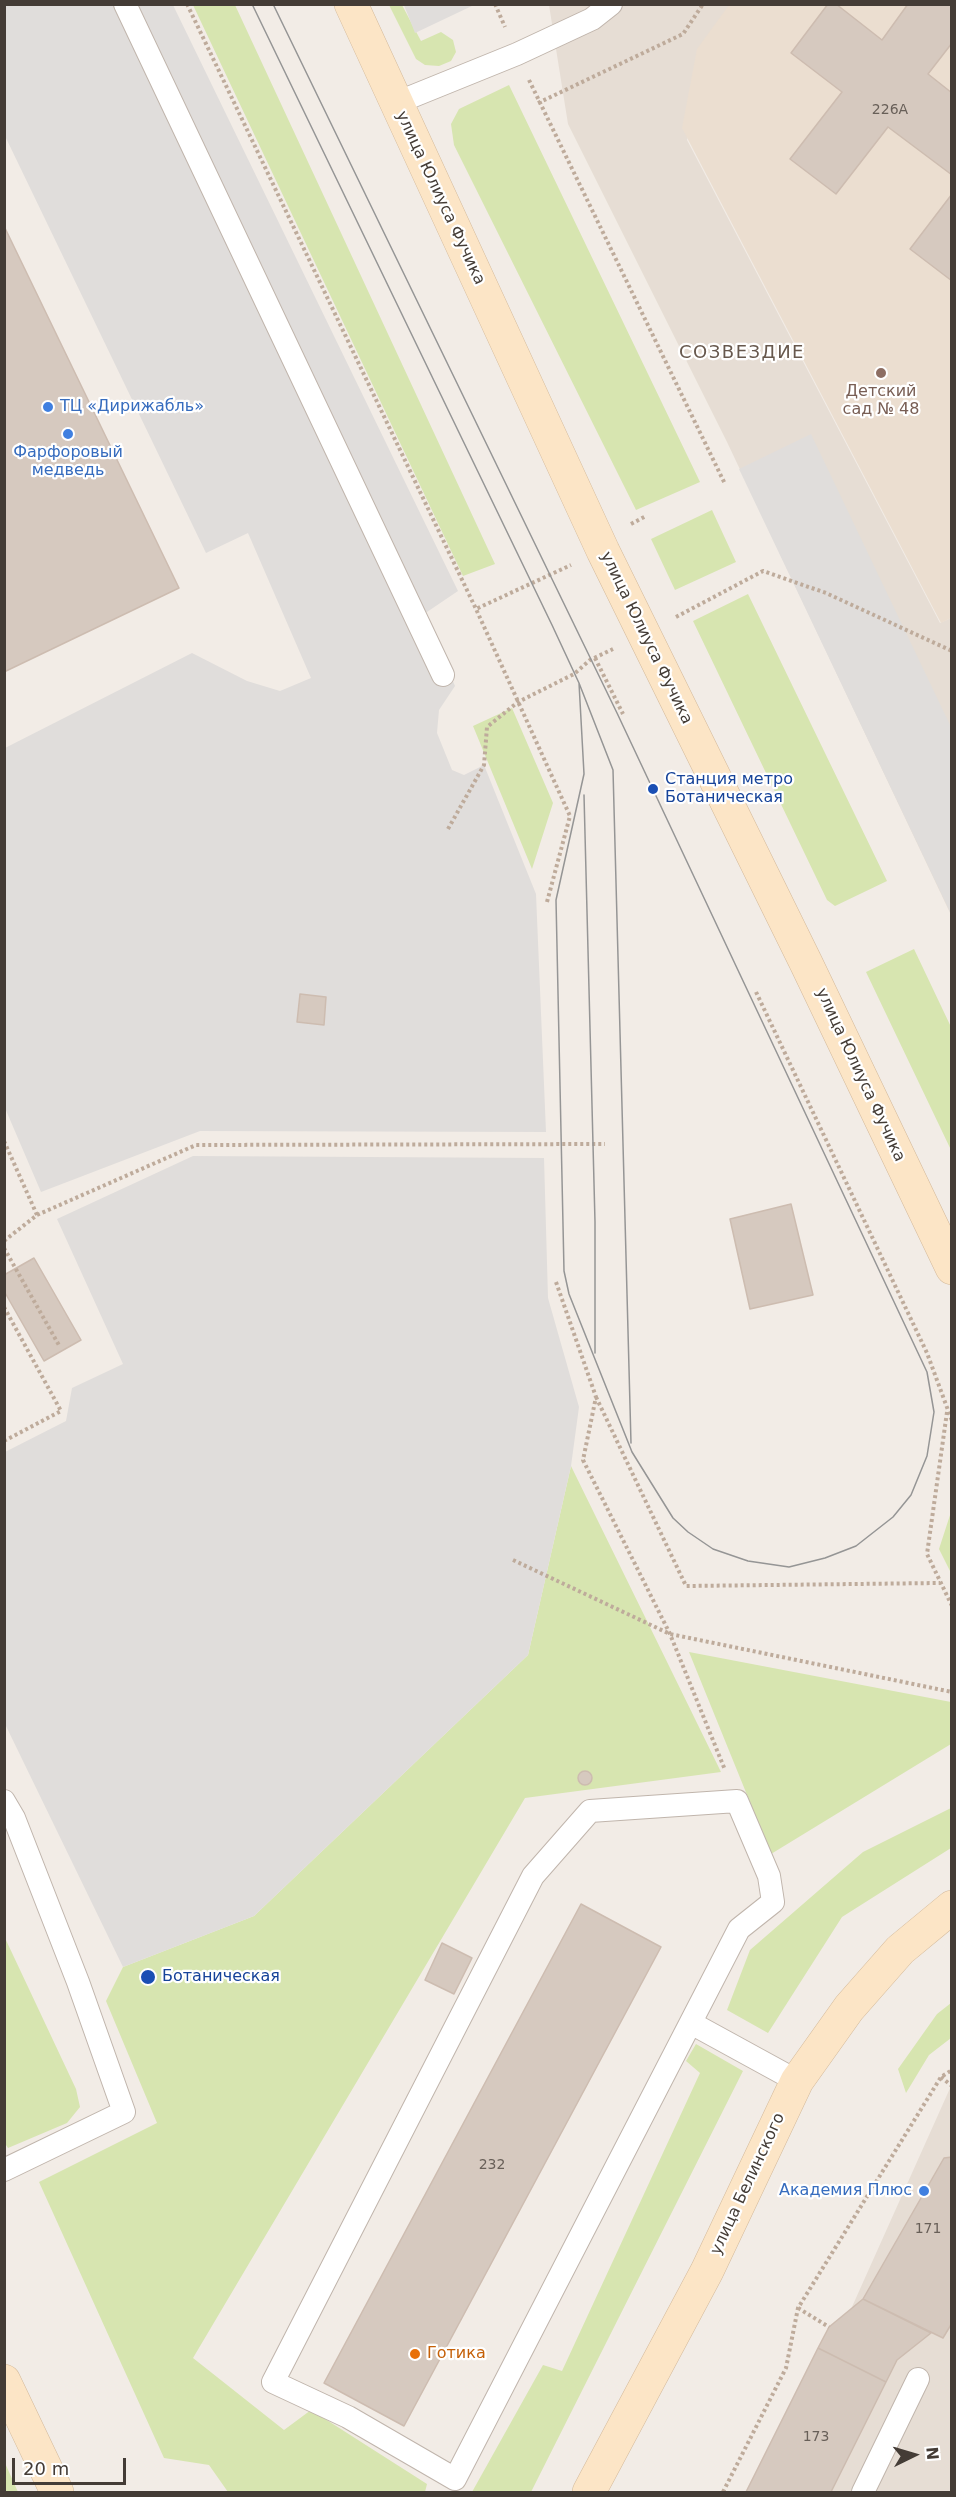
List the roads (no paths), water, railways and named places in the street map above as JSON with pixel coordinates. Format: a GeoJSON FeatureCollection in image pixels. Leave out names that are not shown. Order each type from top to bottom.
{"type":"FeatureCollection","features":[{"type":"Feature","properties":{"kind":"street","name":"улица Юлиуса Фучика"},"geometry":{"type":"LineString","coordinates":[[351,4],[603,551],[807,965],[951,1268]]}},
{"type":"Feature","properties":{"kind":"street","name":"улица Белинского"},"geometry":{"type":"LineString","coordinates":[[589,2493],[706,2271],[797,2081],[849,2008],[900,1950],[951,1907]]}},
{"type":"Feature","properties":{"kind":"street"},"geometry":{"type":"LineString","coordinates":[[4,2381],[57,2493]]}},
{"type":"Feature","properties":{"kind":"lane"},"geometry":{"type":"LineString","coordinates":[[125,4],[443,675]]}},
{"type":"Feature","properties":{"kind":"lane"},"geometry":{"type":"LineString","coordinates":[[396,103],[517,54],[592,19],[611,4]]}},
{"type":"Feature","properties":{"kind":"lane"},"geometry":{"type":"LineString","coordinates":[[4,1801],[14,1818],[78,1982],[123,2112],[4,2170]]}},
{"type":"Feature","properties":{"kind":"lane"},"geometry":{"type":"LineString","coordinates":[[737,1801],[769,1876],[773,1902],[739,1929],[691,2023],[455,2478],[348,2417],[273,2382],[532,1876],[591,1811],[737,1801]]}},
{"type":"Feature","properties":{"kind":"lane"},"geometry":{"type":"LineString","coordinates":[[691,2023],[797,2081]]}},
{"type":"Feature","properties":{"kind":"lane"},"geometry":{"type":"LineString","coordinates":[[863,2493],[918,2379]]}},
{"type":"Feature","properties":{"kind":"tram line"},"geometry":{"type":"LineString","coordinates":[[252,4],[552,625],[579,683],[613,770],[631,1443]]}},
{"type":"Feature","properties":{"kind":"tram line"},"geometry":{"type":"LineString","coordinates":[[273,4],[617,713],[927,1372],[934,1412],[927,1456],[911,1495],[893,1517],[856,1546],[825,1558],[789,1567],[748,1561],[713,1549],[688,1532],[673,1518],[632,1452],[569,1294],[564,1271],[556,900],[584,774],[579,683]]}},
{"type":"Feature","properties":{"kind":"tram line"},"geometry":{"type":"LineString","coordinates":[[584,795],[595,1222],[595,1353]]}},
{"type":"Feature","properties":{"kind":"place","name":"Детский сад № 48"},"geometry":{"type":"Point","coordinates":[881,373]}},
{"type":"Feature","properties":{"kind":"place","name":"ТЦ «Дирижабль»"},"geometry":{"type":"Point","coordinates":[48,407]}},
{"type":"Feature","properties":{"kind":"place","name":"Фарфоровый медведь"},"geometry":{"type":"Point","coordinates":[68,434]}},
{"type":"Feature","properties":{"kind":"place","name":"Станция метро Ботаническая"},"geometry":{"type":"Point","coordinates":[653,789]}},
{"type":"Feature","properties":{"kind":"place","name":"Ботаническая"},"geometry":{"type":"Point","coordinates":[148,1977]}},
{"type":"Feature","properties":{"kind":"place","name":"Академия Плюс"},"geometry":{"type":"Point","coordinates":[924,2191]}},
{"type":"Feature","properties":{"kind":"place","name":"Готика"},"geometry":{"type":"Point","coordinates":[415,2354]}},
{"type":"Feature","properties":{"kind":"district","name":"СОЗВЕЗДИЕ"},"geometry":{"type":"Point","coordinates":[742,353]}}]}
